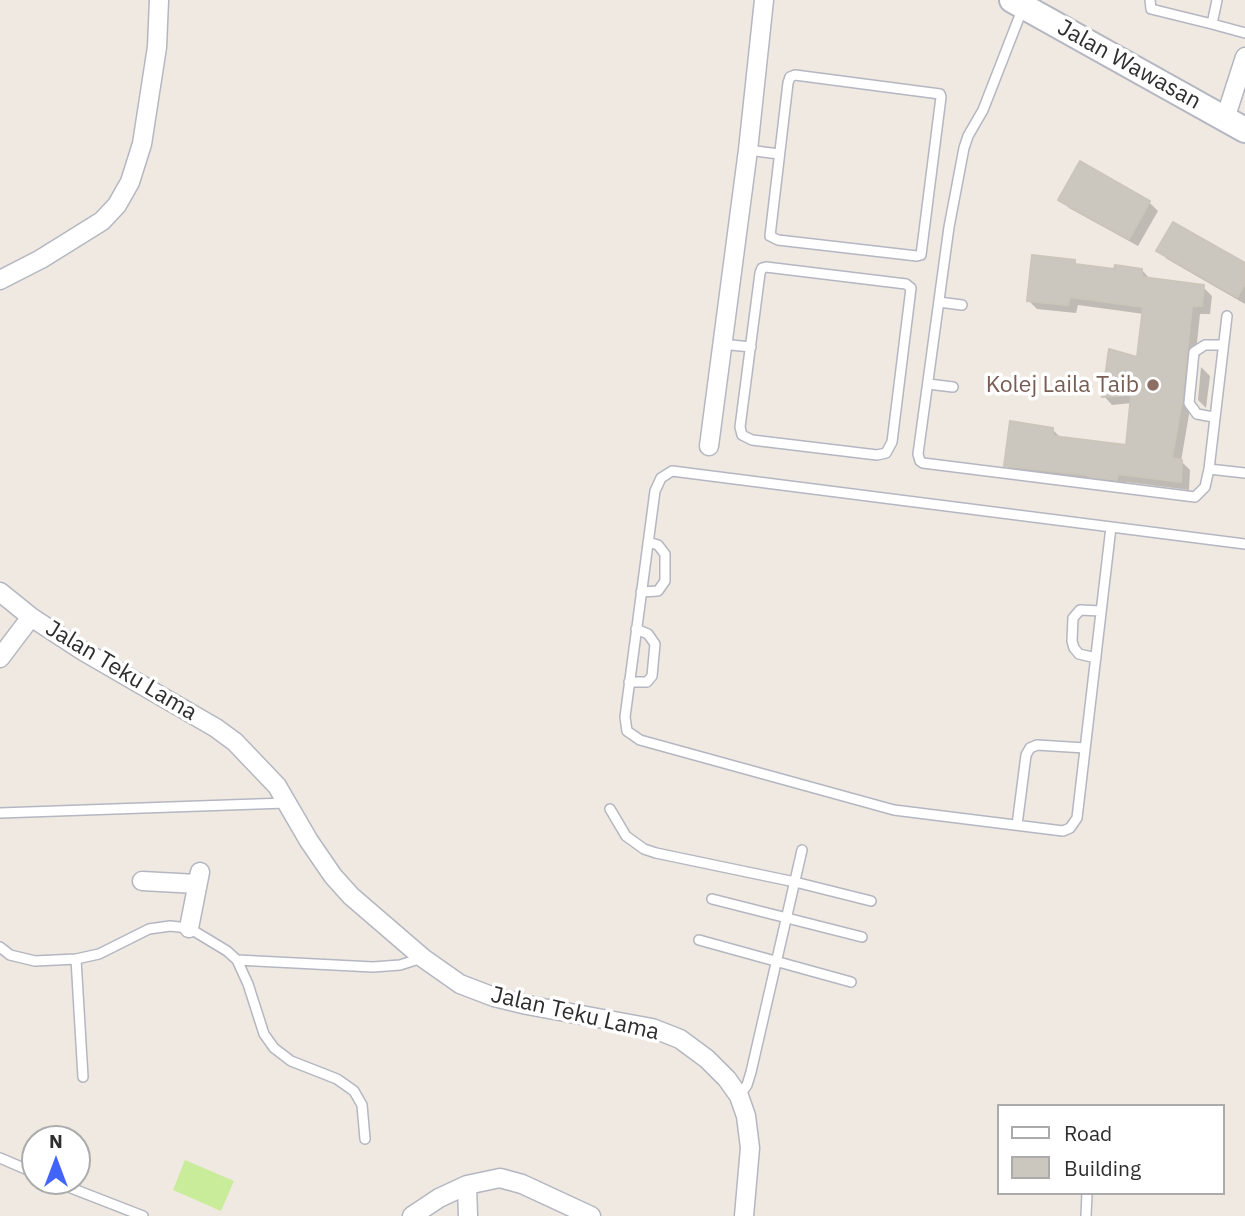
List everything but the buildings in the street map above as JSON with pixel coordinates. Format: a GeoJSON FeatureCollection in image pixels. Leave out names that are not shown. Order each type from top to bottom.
{"type":"FeatureCollection","features":[{"type":"Feature","properties":{"kind":"street"},"geometry":{"type":"LineString","coordinates":[[0,280],[41,259],[102,221],[124,193],[142,144],[157,47],[159,0]]}},
{"type":"Feature","properties":{"kind":"street"},"geometry":{"type":"LineString","coordinates":[[709,446],[748,150],[764,0]]}},
{"type":"Feature","properties":{"kind":"street","name":"Jalan Wawasan"},"geometry":{"type":"LineString","coordinates":[[1021,2],[1235,125]]}},
{"type":"Feature","properties":{"kind":"street"},"geometry":{"type":"LineString","coordinates":[[1235,125],[1245,57]]}},
{"type":"Feature","properties":{"kind":"street","name":"Jalan Teku Lama"},"geometry":{"type":"LineString","coordinates":[[0,592],[30,617],[83,651],[216,728],[235,742],[277,786],[285,803],[333,876],[351,896],[423,958],[460,984],[494,998],[652,1028],[680,1039],[717,1069],[739,1096],[746,1116],[750,1148],[744,1216]]}},
{"type":"Feature","properties":{"kind":"street"},"geometry":{"type":"LineString","coordinates":[[0,658],[30,617]]}},
{"type":"Feature","properties":{"kind":"street"},"geometry":{"type":"LineString","coordinates":[[142,881],[199,878],[189,928]]}},
{"type":"Feature","properties":{"kind":"street"},"geometry":{"type":"LineString","coordinates":[[412,1216],[439,1198],[467,1185],[500,1178],[522,1184],[591,1216]]}},
{"type":"Feature","properties":{"kind":"street"},"geometry":{"type":"LineString","coordinates":[[467,1185],[468,1216]]}},
{"type":"Feature","properties":{"kind":"lane"},"geometry":{"type":"LineString","coordinates":[[1150,0],[1151,9],[1245,33]]}},
{"type":"Feature","properties":{"kind":"lane"},"geometry":{"type":"LineString","coordinates":[[1212,24],[1217,0]]}},
{"type":"Feature","properties":{"kind":"lane"},"geometry":{"type":"LineString","coordinates":[[1021,2],[983,110],[964,148],[949,227],[918,458],[923,463],[1195,497],[1205,487],[1209,468],[1227,316]]}},
{"type":"Feature","properties":{"kind":"lane"},"geometry":{"type":"LineString","coordinates":[[795,75],[940,94],[921,254],[917,256],[774,239],[770,236],[770,230],[779,154],[788,83],[790,77],[795,75]]}},
{"type":"Feature","properties":{"kind":"lane"},"geometry":{"type":"LineString","coordinates":[[748,150],[779,154]]}},
{"type":"Feature","properties":{"kind":"lane"},"geometry":{"type":"LineString","coordinates":[[762,268],[906,284],[911,288],[890,448],[886,453],[877,455],[752,440],[742,435],[740,427],[751,347],[762,268]]}},
{"type":"Feature","properties":{"kind":"lane"},"geometry":{"type":"LineString","coordinates":[[939,302],[962,305]]}},
{"type":"Feature","properties":{"kind":"lane"},"geometry":{"type":"LineString","coordinates":[[721,344],[751,347]]}},
{"type":"Feature","properties":{"kind":"lane"},"geometry":{"type":"LineString","coordinates":[[1213,417],[1197,414],[1189,403],[1194,352],[1205,345],[1222,345]]}},
{"type":"Feature","properties":{"kind":"lane"},"geometry":{"type":"LineString","coordinates":[[928,384],[953,387]]}},
{"type":"Feature","properties":{"kind":"lane"},"geometry":{"type":"LineString","coordinates":[[1209,468],[1245,473]]}},
{"type":"Feature","properties":{"kind":"lane"},"geometry":{"type":"LineString","coordinates":[[1111,527],[1077,818],[1063,831],[894,810],[640,740],[630,734],[625,724],[655,491],[661,478],[672,471],[1245,544]]}},
{"type":"Feature","properties":{"kind":"lane"},"geometry":{"type":"LineString","coordinates":[[641,592],[657,591],[665,581],[665,554],[658,545],[648,542]]}},
{"type":"Feature","properties":{"kind":"lane"},"geometry":{"type":"LineString","coordinates":[[1096,658],[1079,654],[1074,648],[1073,618],[1080,610],[1101,611]]}},
{"type":"Feature","properties":{"kind":"lane"},"geometry":{"type":"LineString","coordinates":[[629,682],[647,682],[652,676],[654,644],[648,634],[636,629]]}},
{"type":"Feature","properties":{"kind":"lane"},"geometry":{"type":"LineString","coordinates":[[1017,825],[1026,755],[1030,748],[1037,745],[1085,748]]}},
{"type":"Feature","properties":{"kind":"lane"},"geometry":{"type":"LineString","coordinates":[[0,813],[285,803]]}},
{"type":"Feature","properties":{"kind":"lane"},"geometry":{"type":"LineString","coordinates":[[610,809],[626,836],[644,849],[871,901]]}},
{"type":"Feature","properties":{"kind":"lane"},"geometry":{"type":"LineString","coordinates":[[739,1096],[747,1085],[751,1072],[802,850]]}},
{"type":"Feature","properties":{"kind":"lane"},"geometry":{"type":"LineString","coordinates":[[712,899],[862,937]]}},
{"type":"Feature","properties":{"kind":"lane"},"geometry":{"type":"LineString","coordinates":[[0,947],[10,954],[35,961],[76,959],[99,954],[149,929],[170,926],[189,928],[237,960],[264,1034],[274,1048],[291,1061],[337,1079],[354,1091],[362,1105],[365,1139]]}},
{"type":"Feature","properties":{"kind":"lane"},"geometry":{"type":"LineString","coordinates":[[699,940],[850,982]]}},
{"type":"Feature","properties":{"kind":"lane"},"geometry":{"type":"LineString","coordinates":[[237,960],[373,967],[406,964],[423,958]]}},
{"type":"Feature","properties":{"kind":"lane"},"geometry":{"type":"LineString","coordinates":[[76,959],[83,1077]]}},
{"type":"Feature","properties":{"kind":"lane"},"geometry":{"type":"LineString","coordinates":[[0,1158],[21,1167]]}},
{"type":"Feature","properties":{"kind":"lane"},"geometry":{"type":"LineString","coordinates":[[88,1195],[143,1216]]}},
{"type":"Feature","properties":{"kind":"lane"},"geometry":{"type":"LineString","coordinates":[[1086,1216],[1087,1195]]}},
{"type":"Feature","properties":{"kind":"green space"},"geometry":{"type":"Polygon","coordinates":[[[185,1160],[234,1181],[221,1211],[173,1190],[185,1160]]]}},
{"type":"Feature","properties":{"kind":"place","name":"Kolej Laila Taib"},"geometry":{"type":"Point","coordinates":[1153,385]}}]}
